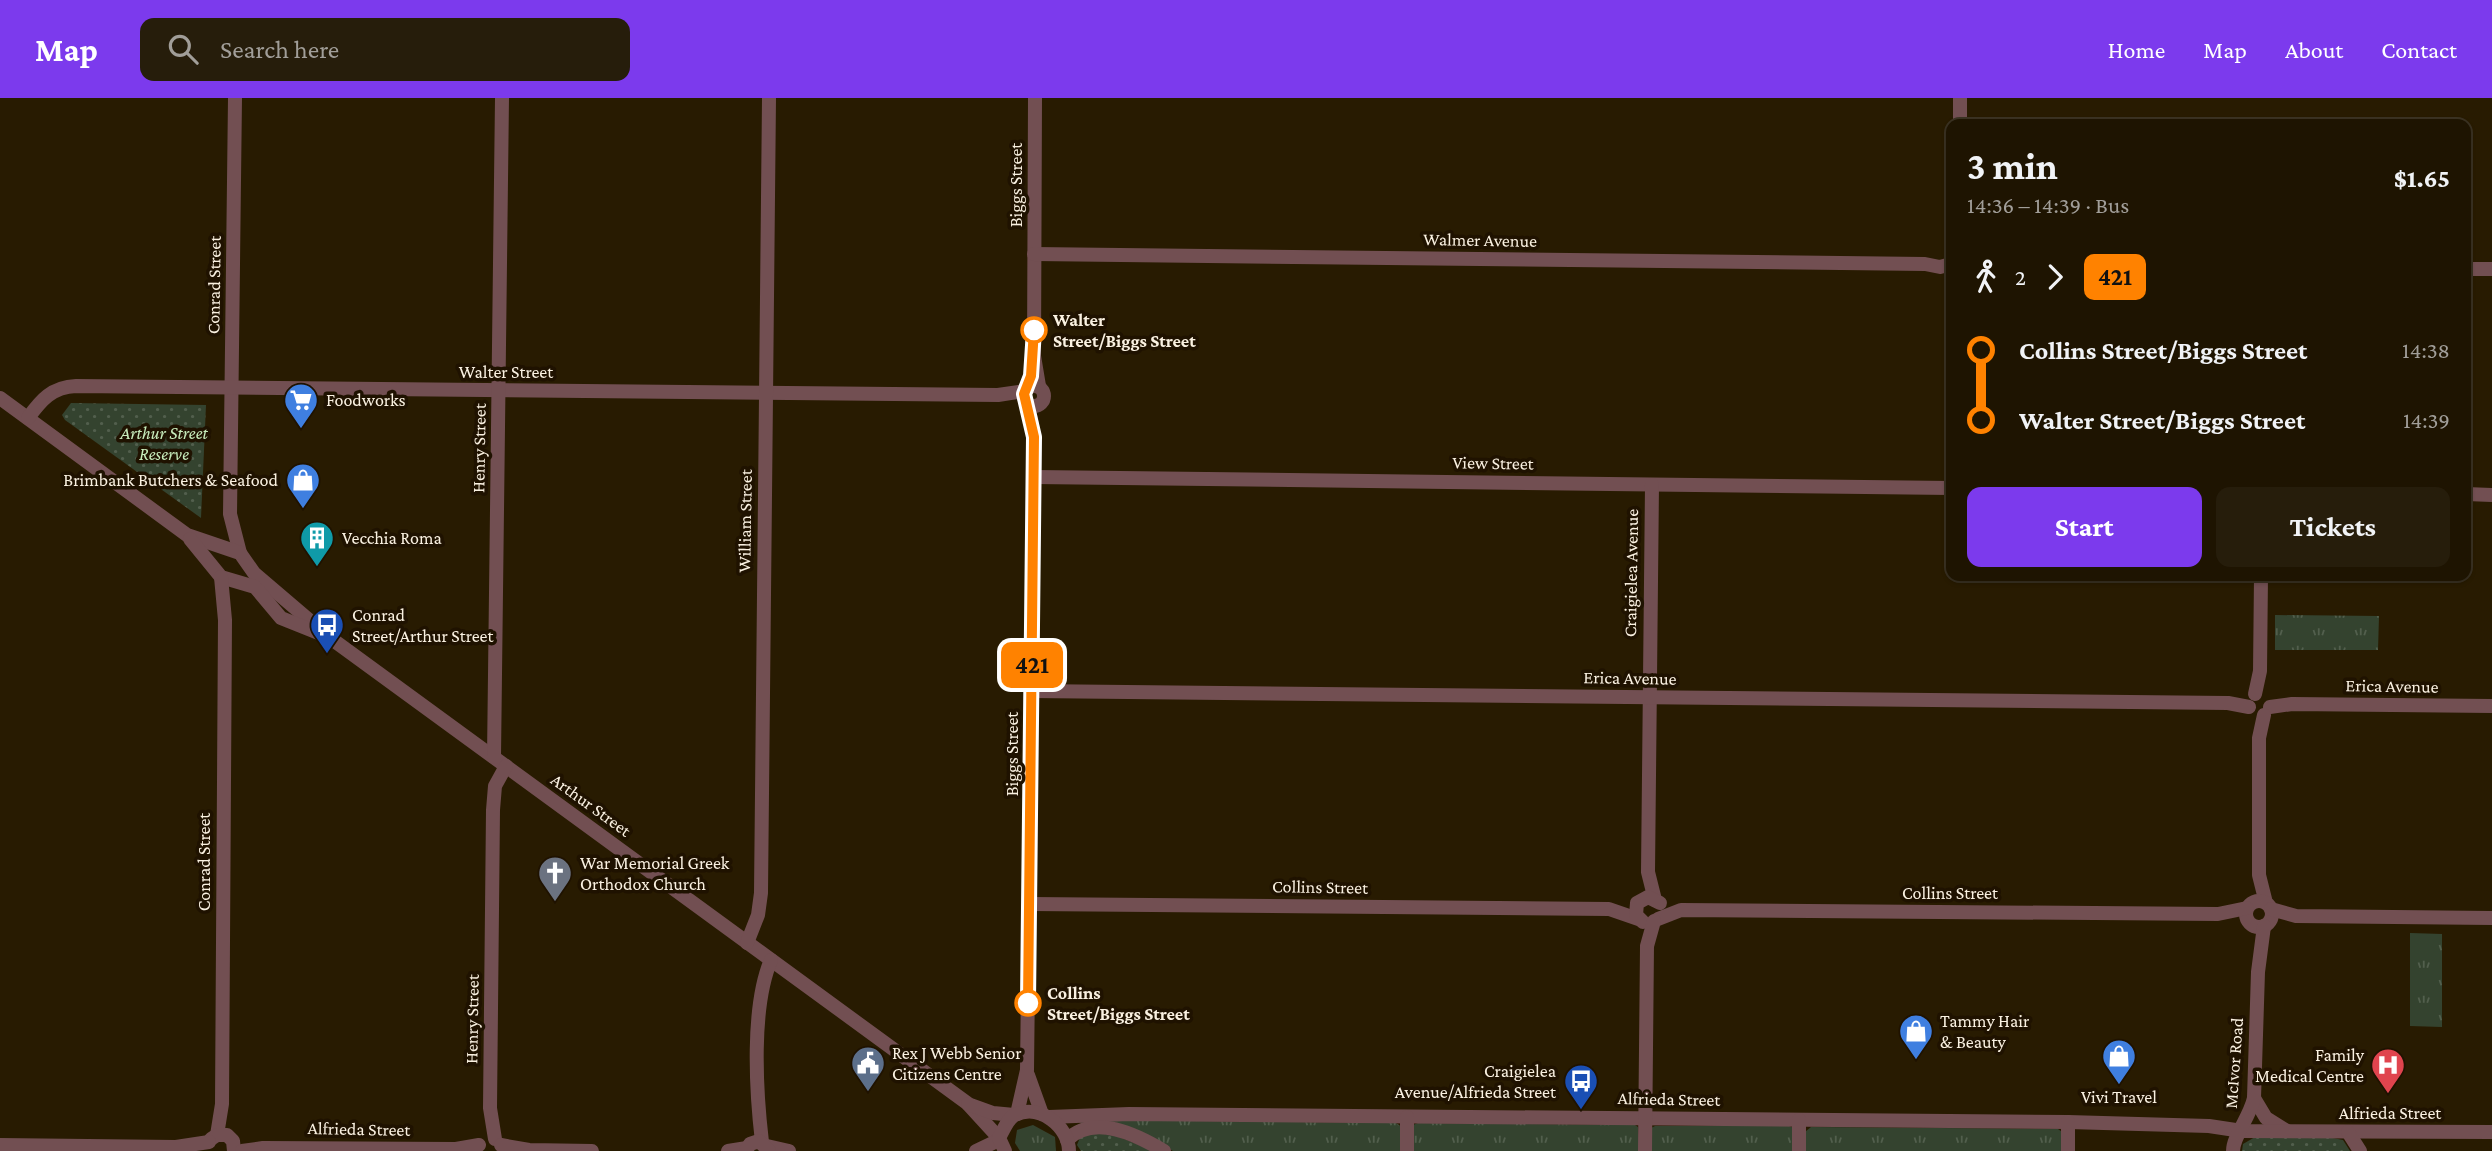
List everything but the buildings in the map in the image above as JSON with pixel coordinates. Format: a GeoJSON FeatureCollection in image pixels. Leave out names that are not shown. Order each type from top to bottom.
{"type":"FeatureCollection","features":[{"type":"Feature","properties":{"kind":"street","name":"Conrad Street"},"geometry":{"type":"LineString","coordinates":[[222,1145],[225,620],[215,561],[230,514],[235,98]]}},
{"type":"Feature","properties":{"kind":"street","name":"Henry Street"},"geometry":{"type":"LineString","coordinates":[[490,1145],[494,796],[500,762],[499,391],[502,98]]}},
{"type":"Feature","properties":{"kind":"street","name":"William Street"},"geometry":{"type":"LineString","coordinates":[[747,943],[758,915],[761,893],[769,98]]}},
{"type":"Feature","properties":{"kind":"street","name":"Biggs Street"},"geometry":{"type":"LineString","coordinates":[[1016,1114],[1027,1070],[1034,477],[1031,396],[1034,356],[1035,98]]}},
{"type":"Feature","properties":{"kind":"street"},"geometry":{"type":"LineString","coordinates":[[1960,119],[1961,98]]}},
{"type":"Feature","properties":{"kind":"street","name":"Walmer Avenue"},"geometry":{"type":"LineString","coordinates":[[1034,254],[1946,265]]}},
{"type":"Feature","properties":{"kind":"street","name":"Walmer Avenue"},"geometry":{"type":"LineString","coordinates":[[1925,264],[1946,256]]}},
{"type":"Feature","properties":{"kind":"street"},"geometry":{"type":"LineString","coordinates":[[2471,268],[2492,269]]}},
{"type":"Feature","properties":{"kind":"street","name":"Walter Street"},"geometry":{"type":"LineString","coordinates":[[28,418],[45,396],[66,387],[1031,396]]}},
{"type":"Feature","properties":{"kind":"street"},"geometry":{"type":"LineString","coordinates":[[0,398],[187,535],[219,573],[238,581]]}},
{"type":"Feature","properties":{"kind":"street","name":"View Street"},"geometry":{"type":"LineString","coordinates":[[1034,477],[1946,488]]}},
{"type":"Feature","properties":{"kind":"street","name":"Craigielea Avenue"},"geometry":{"type":"LineString","coordinates":[[1639,901],[1648,872],[1652,485]]}},
{"type":"Feature","properties":{"kind":"street"},"geometry":{"type":"LineString","coordinates":[[2471,494],[2492,495]]}},
{"type":"Feature","properties":{"kind":"street","name":"Conrad Street"},"geometry":{"type":"LineString","coordinates":[[225,620],[238,581],[242,557],[230,514]]}},
{"type":"Feature","properties":{"kind":"street"},"geometry":{"type":"LineString","coordinates":[[187,535],[242,557]]}},
{"type":"Feature","properties":{"kind":"street","name":"Arthur Street"},"geometry":{"type":"LineString","coordinates":[[242,557],[254,573],[329,637],[967,1103],[1001,1143]]}},
{"type":"Feature","properties":{"kind":"street","name":"Arthur Street"},"geometry":{"type":"LineString","coordinates":[[238,581],[255,587],[281,618],[329,637]]}},
{"type":"Feature","properties":{"kind":"street","name":"McIvor Road"},"geometry":{"type":"LineString","coordinates":[[2233,1151],[2234,1140],[2250,1116],[2254,1098],[2258,972],[2261,581]]}},
{"type":"Feature","properties":{"kind":"street","name":"Erica Avenue"},"geometry":{"type":"LineString","coordinates":[[1031,691],[2492,706]]}},
{"type":"Feature","properties":{"kind":"street","name":"Craigielea Avenue"},"geometry":{"type":"LineString","coordinates":[[1648,872],[1657,901]]}},
{"type":"Feature","properties":{"kind":"street"},"geometry":{"type":"LineString","coordinates":[[1648,897],[1657,901],[1661,911],[1647,920],[1635,911],[1639,901],[1648,897]]}},
{"type":"Feature","properties":{"kind":"street","name":"Collins Street"},"geometry":{"type":"LineString","coordinates":[[1030,904],[1609,909],[1639,901]]}},
{"type":"Feature","properties":{"kind":"street","name":"Collins Street"},"geometry":{"type":"LineString","coordinates":[[1657,901],[1681,910]]}},
{"type":"Feature","properties":{"kind":"street","name":"Collins Street"},"geometry":{"type":"LineString","coordinates":[[1609,909],[1647,920],[1681,910],[2218,914],[2221,918],[2258,915],[2492,918]]}},
{"type":"Feature","properties":{"kind":"street"},"geometry":{"type":"LineString","coordinates":[[1645,1151],[1647,920]]}},
{"type":"Feature","properties":{"kind":"street"},"geometry":{"type":"LineString","coordinates":[[757,1147],[759,1002],[762,981],[771,960]]}},
{"type":"Feature","properties":{"kind":"street","name":"Biggs Street"},"geometry":{"type":"LineString","coordinates":[[1027,1070],[1034,1096],[1046,1116],[1060,1126],[1069,1147]]}},
{"type":"Feature","properties":{"kind":"street"},"geometry":{"type":"LineString","coordinates":[[2254,1098],[2266,1118],[2288,1131]]}},
{"type":"Feature","properties":{"kind":"street","name":"Arthur Street"},"geometry":{"type":"LineString","coordinates":[[967,1103],[993,1113],[1046,1116]]}},
{"type":"Feature","properties":{"kind":"street"},"geometry":{"type":"LineString","coordinates":[[976,1151],[1001,1143],[1016,1114]]}},
{"type":"Feature","properties":{"kind":"street","name":"Alfrieda Street"},"geometry":{"type":"LineString","coordinates":[[1046,1116],[1129,1114],[2068,1122],[2209,1126],[2242,1131],[2492,1132]]}},
{"type":"Feature","properties":{"kind":"street"},"geometry":{"type":"LineString","coordinates":[[1407,1117],[1407,1151]]}},
{"type":"Feature","properties":{"kind":"street"},"geometry":{"type":"LineString","coordinates":[[1799,1121],[1799,1151]]}},
{"type":"Feature","properties":{"kind":"street"},"geometry":{"type":"LineString","coordinates":[[2068,1122],[2068,1151]]}},
{"type":"Feature","properties":{"kind":"street"},"geometry":{"type":"LineString","coordinates":[[1069,1147],[1078,1130],[1105,1128],[1139,1137],[1164,1151]]}},
{"type":"Feature","properties":{"kind":"street"},"geometry":{"type":"LineString","coordinates":[[2348,1132],[2360,1151]]}},
{"type":"Feature","properties":{"kind":"street","name":"Alfrieda Street"},"geometry":{"type":"LineString","coordinates":[[0,1145],[222,1145],[263,1148],[459,1150],[490,1145],[528,1151],[592,1151]]}},
{"type":"Feature","properties":{"kind":"street"},"geometry":{"type":"LineString","coordinates":[[728,1151],[757,1147],[789,1151]]}},
{"type":"Feature","properties":{"kind":"green space","name":"Arthur Street Reserve"},"geometry":{"type":"Polygon","coordinates":[[[71,403],[206,405],[201,518],[65,420],[62,415],[71,403]]]}},
{"type":"Feature","properties":{"kind":"green space"},"geometry":{"type":"Polygon","coordinates":[[[2275,615],[2379,616],[2378,650],[2275,650],[2275,615]]]}},
{"type":"Feature","properties":{"kind":"green space"},"geometry":{"type":"Polygon","coordinates":[[[2410,933],[2442,934],[2442,1027],[2410,1026],[2410,933]]]}},
{"type":"Feature","properties":{"kind":"green space"},"geometry":{"type":"Polygon","coordinates":[[[1080,1121],[1396,1123],[1402,1127],[1402,1151],[1173,1151],[1153,1139],[1081,1124],[1080,1121]]]}},
{"type":"Feature","properties":{"kind":"green space"},"geometry":{"type":"Polygon","coordinates":[[[1033,1125],[1055,1137],[1056,1151],[1020,1151],[1015,1143],[1017,1130],[1033,1125]]]}},
{"type":"Feature","properties":{"kind":"green space"},"geometry":{"type":"Polygon","coordinates":[[[1413,1125],[1635,1125],[1638,1127],[1640,1151],[1412,1151],[1413,1125]]]}},
{"type":"Feature","properties":{"kind":"green space"},"geometry":{"type":"Polygon","coordinates":[[[1789,1126],[1794,1128],[1795,1151],[1650,1151],[1651,1128],[1789,1126]]]}},
{"type":"Feature","properties":{"kind":"green space"},"geometry":{"type":"Polygon","coordinates":[[[1811,1127],[2058,1129],[2062,1132],[2063,1151],[1805,1151],[1805,1132],[1811,1127]]]}},
{"type":"Feature","properties":{"kind":"green space"},"geometry":{"type":"Polygon","coordinates":[[[1106,1132],[1155,1151],[1081,1151],[1077,1145],[1081,1135],[1106,1132]]]}},
{"type":"Feature","properties":{"kind":"green space"},"geometry":{"type":"Polygon","coordinates":[[[2317,1135],[2343,1140],[2350,1151],[2242,1151],[2243,1144],[2255,1137],[2317,1135]]]}},
{"type":"Feature","properties":{"kind":"bus line","name":"421"},"geometry":{"type":"LineString","coordinates":[[1028,1003],[1034,437],[1024,394],[1029,387],[1031,376],[1034,330]]}},
{"type":"Feature","properties":{"kind":"place","name":"Walter Street/Biggs Street"},"geometry":{"type":"Point","coordinates":[1034,330]}},
{"type":"Feature","properties":{"kind":"place","name":"Foodworks"},"geometry":{"type":"Point","coordinates":[301,430]}},
{"type":"Feature","properties":{"kind":"place","name":"Brimbank Butchers & Seafood"},"geometry":{"type":"Point","coordinates":[303,510]}},
{"type":"Feature","properties":{"kind":"place","name":"Vecchia Roma"},"geometry":{"type":"Point","coordinates":[317,568]}},
{"type":"Feature","properties":{"kind":"place","name":"Conrad Street/Arthur Street"},"geometry":{"type":"Point","coordinates":[327,655]}},
{"type":"Feature","properties":{"kind":"place","name":"War Memorial Greek Orthodox Church"},"geometry":{"type":"Point","coordinates":[555,903]}},
{"type":"Feature","properties":{"kind":"place","name":"Collins Street/Biggs Street"},"geometry":{"type":"Point","coordinates":[1028,1003]}},
{"type":"Feature","properties":{"kind":"place","name":"Tammy Hair & Beauty"},"geometry":{"type":"Point","coordinates":[1916,1061]}},
{"type":"Feature","properties":{"kind":"place","name":"Vivi Travel"},"geometry":{"type":"Point","coordinates":[2119,1086]}},
{"type":"Feature","properties":{"kind":"place","name":"Rex J Webb Senior Citizens Centre"},"geometry":{"type":"Point","coordinates":[868,1093]}},
{"type":"Feature","properties":{"kind":"place","name":"Family Medical Centre"},"geometry":{"type":"Point","coordinates":[2388,1095]}},
{"type":"Feature","properties":{"kind":"place","name":"Craigielea Avenue/Alfrieda Street"},"geometry":{"type":"Point","coordinates":[1581,1111]}}]}
